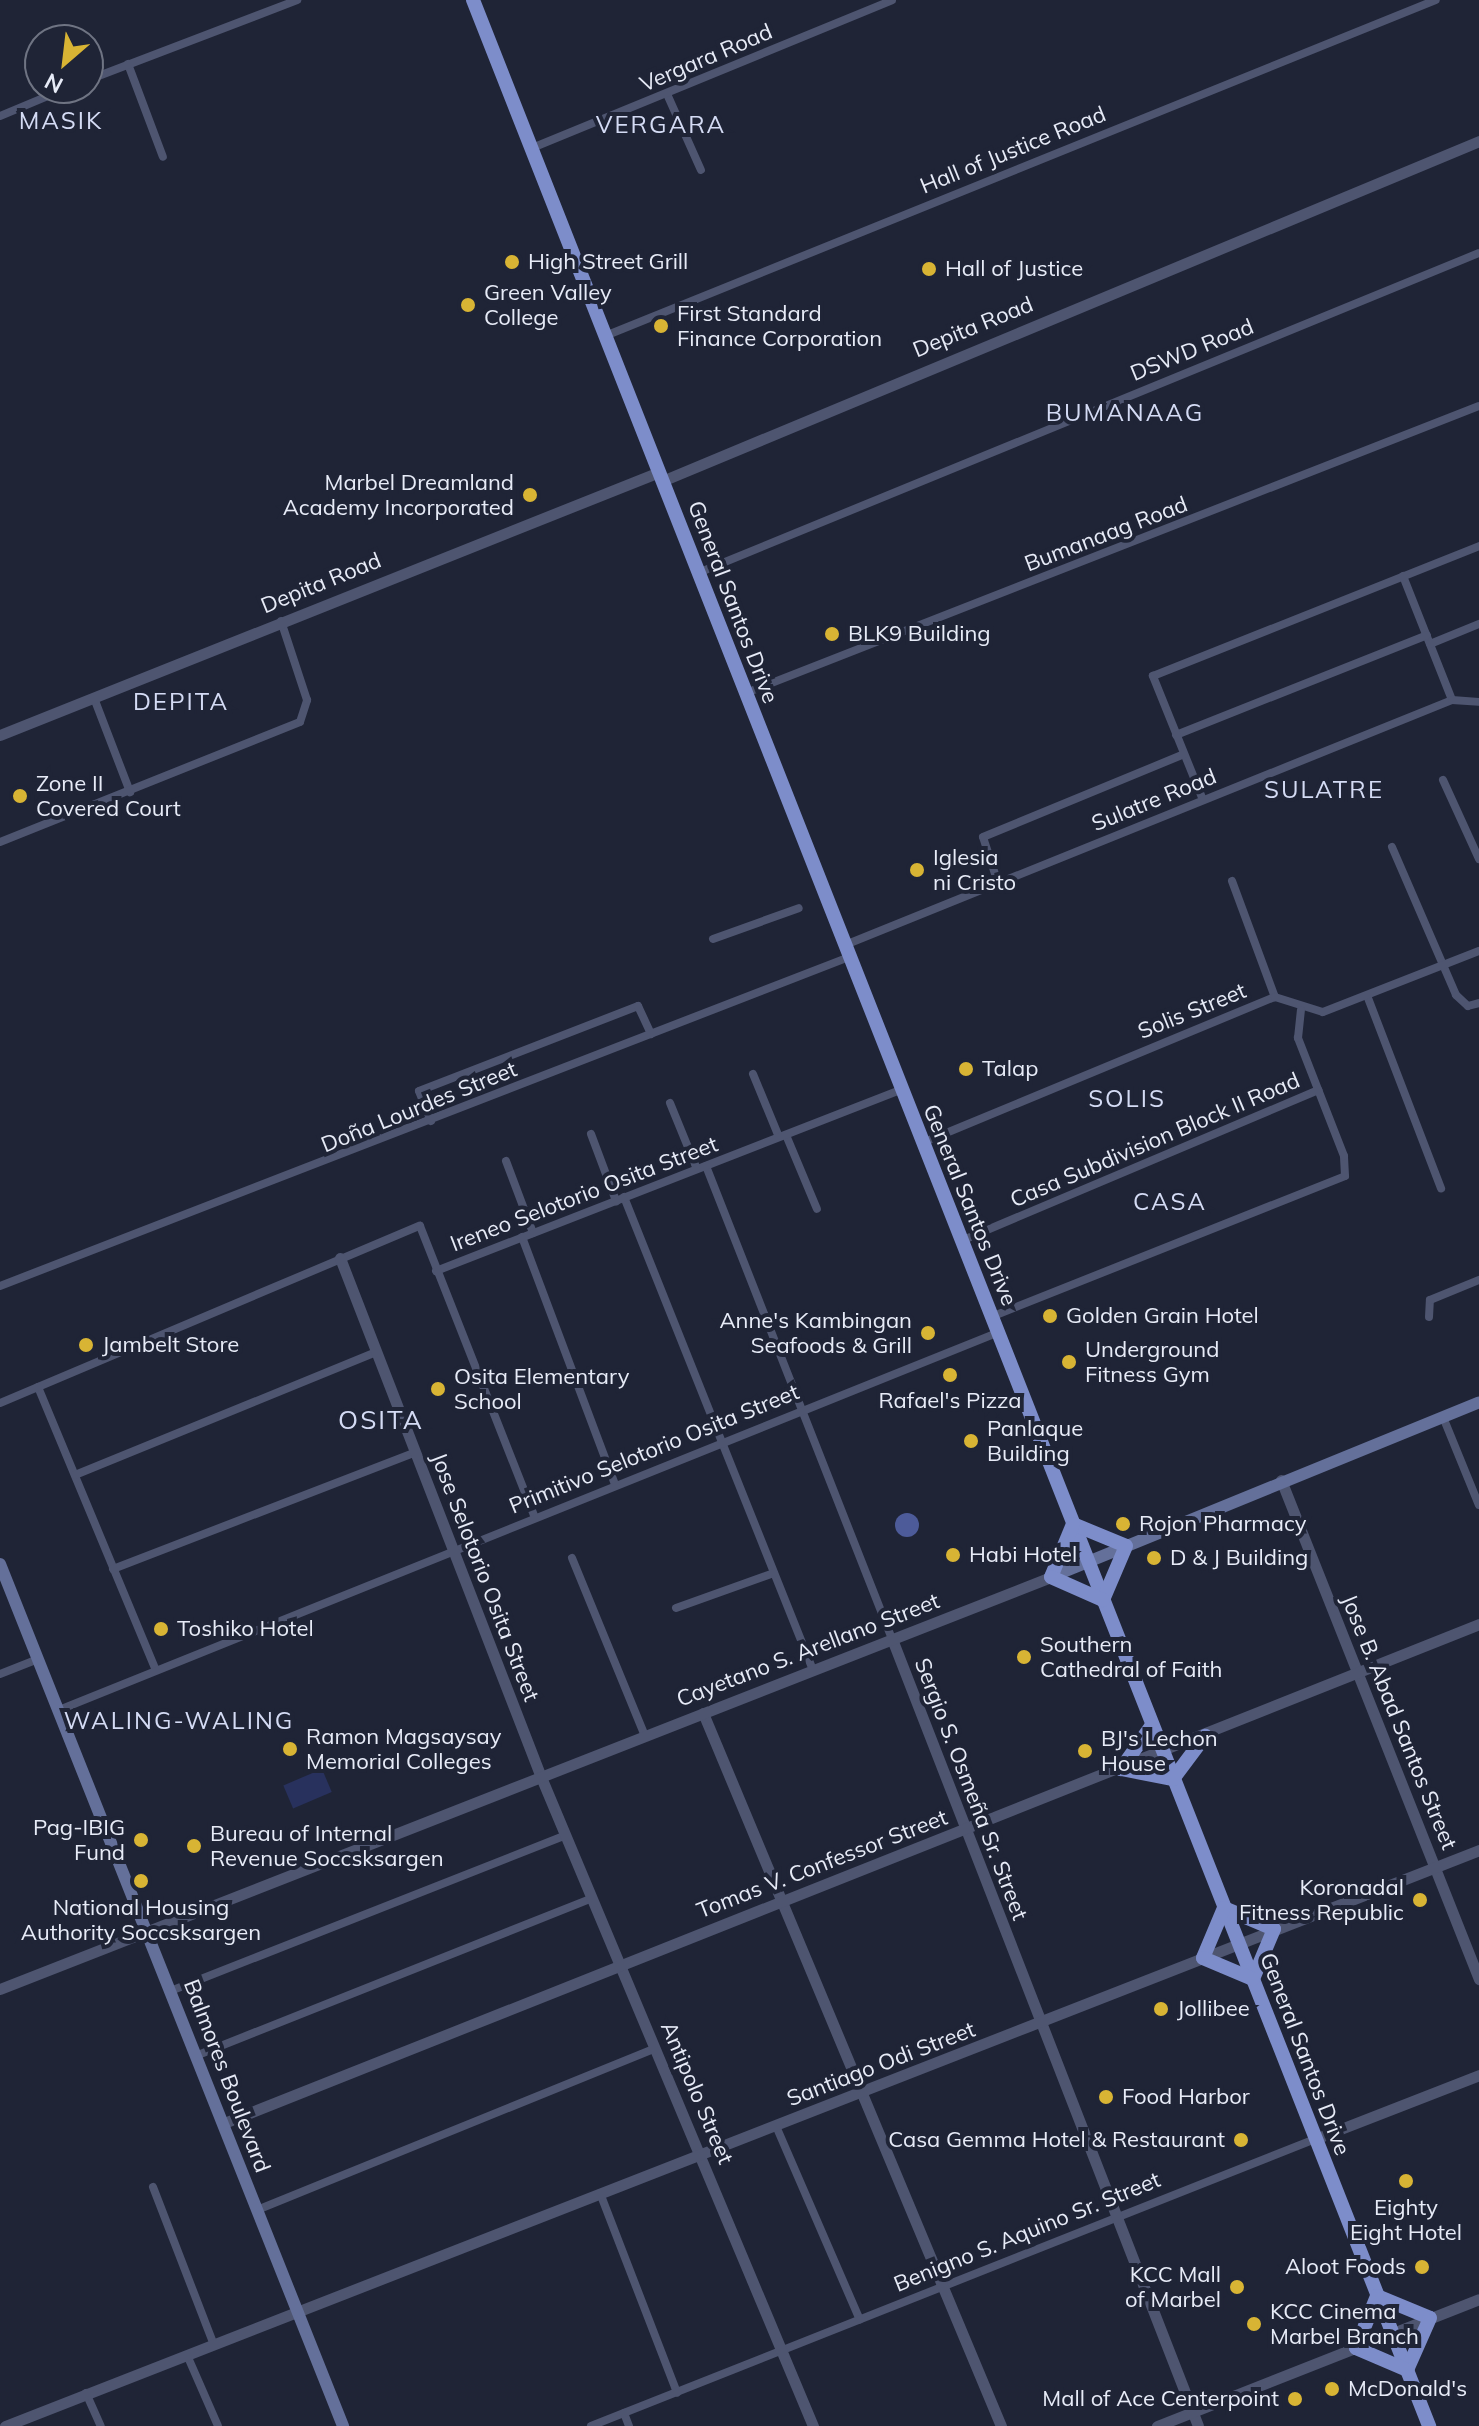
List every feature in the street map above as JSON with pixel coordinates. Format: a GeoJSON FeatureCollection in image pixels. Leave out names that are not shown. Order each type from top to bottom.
{"type":"FeatureCollection","features":[{"type":"Feature","properties":{"kind":"highway","name":"General Santos Drive"},"geometry":{"type":"LineString","coordinates":[[473,0],[1429,2426]]}},
{"type":"Feature","properties":{"kind":"highway"},"geometry":{"type":"LineString","coordinates":[[1073,1524],[1126,1546],[1103,1600],[1051,1577],[1073,1524]]}},
{"type":"Feature","properties":{"kind":"highway"},"geometry":{"type":"LineString","coordinates":[[1152,1725],[1121,1769],[1173,1779],[1205,1736]]}},
{"type":"Feature","properties":{"kind":"highway"},"geometry":{"type":"LineString","coordinates":[[1224,1908],[1274,1929],[1253,1979],[1203,1958],[1224,1908]]}},
{"type":"Feature","properties":{"kind":"highway"},"geometry":{"type":"LineString","coordinates":[[1377,2296],[1430,2318],[1407,2370],[1356,2348],[1377,2296]]}},
{"type":"Feature","properties":{"kind":"main road","name":"Cayetano S. Arellano Street"},"geometry":{"type":"LineString","coordinates":[[1051,1577],[1281,1480],[1479,1402]]}},
{"type":"Feature","properties":{"kind":"main road","name":"Balmores Boulevard"},"geometry":{"type":"LineString","coordinates":[[0,1564],[173,1990],[343,2426]]}},
{"type":"Feature","properties":{"kind":"street"},"geometry":{"type":"LineString","coordinates":[[104,74],[297,0]]}},
{"type":"Feature","properties":{"kind":"street","name":"Vergara Road"},"geometry":{"type":"LineString","coordinates":[[532,148],[892,0]]}},
{"type":"Feature","properties":{"kind":"street","name":"Hall of Justice Road"},"geometry":{"type":"LineString","coordinates":[[605,336],[1436,0]]}},
{"type":"Feature","properties":{"kind":"street"},"geometry":{"type":"LineString","coordinates":[[128,64],[163,157]]}},
{"type":"Feature","properties":{"kind":"street"},"geometry":{"type":"LineString","coordinates":[[667,94],[701,170]]}},
{"type":"Feature","properties":{"kind":"street"},"geometry":{"type":"LineString","coordinates":[[0,116],[29,104]]}},
{"type":"Feature","properties":{"kind":"street","name":"Depita Road"},"geometry":{"type":"LineString","coordinates":[[0,735],[281,621],[660,476],[1479,141]]}},
{"type":"Feature","properties":{"kind":"street","name":"DSWD Road"},"geometry":{"type":"LineString","coordinates":[[697,573],[1479,253]]}},
{"type":"Feature","properties":{"kind":"street","name":"Bumanaag Road"},"geometry":{"type":"LineString","coordinates":[[745,693],[1479,406]]}},
{"type":"Feature","properties":{"kind":"street"},"geometry":{"type":"LineString","coordinates":[[1203,800],[1153,676],[1479,546]]}},
{"type":"Feature","properties":{"kind":"street"},"geometry":{"type":"LineString","coordinates":[[1403,576],[1452,700]]}},
{"type":"Feature","properties":{"kind":"street"},"geometry":{"type":"LineString","coordinates":[[0,842],[130,792],[305,718],[281,621]]}},
{"type":"Feature","properties":{"kind":"street"},"geometry":{"type":"LineString","coordinates":[[1176,735],[1428,640],[1479,624]]}},
{"type":"Feature","properties":{"kind":"street"},"geometry":{"type":"LineString","coordinates":[[94,698],[130,792]]}},
{"type":"Feature","properties":{"kind":"street","name":"Sulatre Road"},"geometry":{"type":"LineString","coordinates":[[847,951],[998,883],[1452,700],[1479,702]]}},
{"type":"Feature","properties":{"kind":"street"},"geometry":{"type":"LineString","coordinates":[[998,883],[983,837],[1184,754]]}},
{"type":"Feature","properties":{"kind":"street"},"geometry":{"type":"LineString","coordinates":[[1443,780],[1479,859]]}},
{"type":"Feature","properties":{"kind":"street"},"geometry":{"type":"LineString","coordinates":[[1392,847],[1458,1000],[1479,1003]]}},
{"type":"Feature","properties":{"kind":"street"},"geometry":{"type":"LineString","coordinates":[[1232,881],[1275,997]]}},
{"type":"Feature","properties":{"kind":"street"},"geometry":{"type":"LineString","coordinates":[[713,939],[799,908]]}},
{"type":"Feature","properties":{"kind":"street","name":"Doña Lourdes Street"},"geometry":{"type":"LineString","coordinates":[[0,1286],[651,1034],[847,951]]}},
{"type":"Feature","properties":{"kind":"street"},"geometry":{"type":"LineString","coordinates":[[991,1317],[1341,1178],[1348,1168],[1297,1035],[1301,1010],[1323,1012],[1368,998],[1479,951]]}},
{"type":"Feature","properties":{"kind":"street","name":"Solis Street"},"geometry":{"type":"LineString","coordinates":[[921,1143],[1275,997],[1301,1010]]}},
{"type":"Feature","properties":{"kind":"street"},"geometry":{"type":"LineString","coordinates":[[1368,998],[1441,1188]]}},
{"type":"Feature","properties":{"kind":"street"},"geometry":{"type":"LineString","coordinates":[[431,1121],[419,1091],[638,1006],[651,1034]]}},
{"type":"Feature","properties":{"kind":"street"},"geometry":{"type":"LineString","coordinates":[[753,1074],[817,1209]]}},
{"type":"Feature","properties":{"kind":"street","name":"Ireneo Selotorio Osita Street"},"geometry":{"type":"LineString","coordinates":[[0,1403],[420,1226],[436,1271],[901,1090]]}},
{"type":"Feature","properties":{"kind":"street","name":"Casa Subdivision Block II Road"},"geometry":{"type":"LineString","coordinates":[[960,1241],[1318,1090]]}},
{"type":"Feature","properties":{"kind":"street","name":"Sergio S. Osmeña Sr. Street"},"geometry":{"type":"LineString","coordinates":[[670,1103],[701,1168],[802,1410],[1198,2426]]}},
{"type":"Feature","properties":{"kind":"street"},"geometry":{"type":"LineString","coordinates":[[591,1134],[722,1441],[813,1670]]}},
{"type":"Feature","properties":{"kind":"street"},"geometry":{"type":"LineString","coordinates":[[506,1161],[533,1233]]}},
{"type":"Feature","properties":{"kind":"street"},"geometry":{"type":"LineString","coordinates":[[522,1237],[615,1484]]}},
{"type":"Feature","properties":{"kind":"street","name":"Jose Selotorio Osita Street"},"geometry":{"type":"LineString","coordinates":[[340,1258],[541,1777]]}},
{"type":"Feature","properties":{"kind":"street"},"geometry":{"type":"LineString","coordinates":[[436,1271],[534,1516]]}},
{"type":"Feature","properties":{"kind":"street"},"geometry":{"type":"LineString","coordinates":[[1429,1317],[1430,1300],[1479,1280]]}},
{"type":"Feature","properties":{"kind":"street","name":"Primitivo Selotorio Osita Street"},"geometry":{"type":"LineString","coordinates":[[59,1710],[534,1516],[997,1333]]}},
{"type":"Feature","properties":{"kind":"street"},"geometry":{"type":"LineString","coordinates":[[75,1475],[377,1352]]}},
{"type":"Feature","properties":{"kind":"street"},"geometry":{"type":"LineString","coordinates":[[38,1387],[156,1670]]}},
{"type":"Feature","properties":{"kind":"street"},"geometry":{"type":"LineString","coordinates":[[1443,1417],[1479,1505]]}},
{"type":"Feature","properties":{"kind":"street"},"geometry":{"type":"LineString","coordinates":[[113,1569],[416,1452]]}},
{"type":"Feature","properties":{"kind":"street","name":"Jose B. Abad Santos Street"},"geometry":{"type":"LineString","coordinates":[[1281,1480],[1479,1979]]}},
{"type":"Feature","properties":{"kind":"street"},"geometry":{"type":"LineString","coordinates":[[572,1558],[645,1736]]}},
{"type":"Feature","properties":{"kind":"street"},"geometry":{"type":"LineString","coordinates":[[676,1608],[774,1573]]}},
{"type":"Feature","properties":{"kind":"street","name":"Cayetano S. Arellano Street"},"geometry":{"type":"LineString","coordinates":[[0,1989],[1051,1577]]}},
{"type":"Feature","properties":{"kind":"street","name":"Tomas V. Confessor Street"},"geometry":{"type":"LineString","coordinates":[[224,2123],[620,1963],[1163,1753],[1479,1624]]}},
{"type":"Feature","properties":{"kind":"street"},"geometry":{"type":"LineString","coordinates":[[0,1674],[38,1659]]}},
{"type":"Feature","properties":{"kind":"street"},"geometry":{"type":"LineString","coordinates":[[703,1713],[784,1900],[1001,2426]]}},
{"type":"Feature","properties":{"kind":"street","name":"Antipolo Street"},"geometry":{"type":"LineString","coordinates":[[541,1777],[813,2426]]}},
{"type":"Feature","properties":{"kind":"street"},"geometry":{"type":"LineString","coordinates":[[173,1990],[566,1835]]}},
{"type":"Feature","properties":{"kind":"street","name":"Santiago Odi Street"},"geometry":{"type":"LineString","coordinates":[[5,2426],[1479,1850]]}},
{"type":"Feature","properties":{"kind":"street"},"geometry":{"type":"LineString","coordinates":[[198,2055],[593,1898]]}},
{"type":"Feature","properties":{"kind":"street"},"geometry":{"type":"LineString","coordinates":[[257,2210],[655,2048]]}},
{"type":"Feature","properties":{"kind":"street","name":"Benigno S. Aquino Sr. Street"},"geometry":{"type":"LineString","coordinates":[[591,2426],[1479,2075]]}},
{"type":"Feature","properties":{"kind":"street"},"geometry":{"type":"LineString","coordinates":[[776,2126],[860,2320]]}},
{"type":"Feature","properties":{"kind":"street"},"geometry":{"type":"LineString","coordinates":[[153,2187],[214,2345]]}},
{"type":"Feature","properties":{"kind":"street"},"geometry":{"type":"LineString","coordinates":[[600,2193],[677,2393]]}},
{"type":"Feature","properties":{"kind":"street"},"geometry":{"type":"LineString","coordinates":[[1157,2426],[1479,2299]]}},
{"type":"Feature","properties":{"kind":"street"},"geometry":{"type":"LineString","coordinates":[[187,2355],[218,2426]]}},
{"type":"Feature","properties":{"kind":"street"},"geometry":{"type":"LineString","coordinates":[[86,2393],[101,2426]]}},
{"type":"Feature","properties":{"kind":"street"},"geometry":{"type":"LineString","coordinates":[[624,2413],[629,2426]]}},
{"type":"Feature","properties":{"kind":"shaded area"},"geometry":{"type":"Polygon","coordinates":[[[907,1513],[916,1516],[919,1525],[916,1534],[907,1537],[898,1534],[895,1525],[898,1516],[907,1513]]]}},
{"type":"Feature","properties":{"kind":"shaded area"},"geometry":{"type":"Polygon","coordinates":[[[322,1769],[332,1792],[293,1808],[283,1785],[322,1769]]]}},
{"type":"Feature","properties":{"kind":"place","name":"High Street Grill"},"geometry":{"type":"Point","coordinates":[512,262]}},
{"type":"Feature","properties":{"kind":"place","name":"Hall of Justice"},"geometry":{"type":"Point","coordinates":[929,269]}},
{"type":"Feature","properties":{"kind":"place","name":"Green Valley College"},"geometry":{"type":"Point","coordinates":[468,305]}},
{"type":"Feature","properties":{"kind":"place","name":"First Standard Finance Corporation"},"geometry":{"type":"Point","coordinates":[661,326]}},
{"type":"Feature","properties":{"kind":"place","name":"Marbel Dreamland Academy Incorporated"},"geometry":{"type":"Point","coordinates":[530,495]}},
{"type":"Feature","properties":{"kind":"place","name":"BLK9 Building"},"geometry":{"type":"Point","coordinates":[832,634]}},
{"type":"Feature","properties":{"kind":"place","name":"Zone II Covered Court"},"geometry":{"type":"Point","coordinates":[20,796]}},
{"type":"Feature","properties":{"kind":"place","name":"Iglesia ni Cristo"},"geometry":{"type":"Point","coordinates":[917,870]}},
{"type":"Feature","properties":{"kind":"place","name":"Talap"},"geometry":{"type":"Point","coordinates":[966,1069]}},
{"type":"Feature","properties":{"kind":"place","name":"Golden Grain Hotel"},"geometry":{"type":"Point","coordinates":[1050,1316]}},
{"type":"Feature","properties":{"kind":"place","name":"Anne's Kambingan Seafoods & Grill"},"geometry":{"type":"Point","coordinates":[928,1333]}},
{"type":"Feature","properties":{"kind":"place","name":"Jambelt Store"},"geometry":{"type":"Point","coordinates":[86,1345]}},
{"type":"Feature","properties":{"kind":"place","name":"Underground Fitness Gym"},"geometry":{"type":"Point","coordinates":[1069,1362]}},
{"type":"Feature","properties":{"kind":"place","name":"Rafael's Pizza"},"geometry":{"type":"Point","coordinates":[950,1375]}},
{"type":"Feature","properties":{"kind":"place","name":"Osita Elementary School"},"geometry":{"type":"Point","coordinates":[438,1389]}},
{"type":"Feature","properties":{"kind":"place","name":"Panlaque Building"},"geometry":{"type":"Point","coordinates":[971,1441]}},
{"type":"Feature","properties":{"kind":"place","name":"Rojon Pharmacy"},"geometry":{"type":"Point","coordinates":[1123,1524]}},
{"type":"Feature","properties":{"kind":"place","name":"Habi Hotel"},"geometry":{"type":"Point","coordinates":[953,1555]}},
{"type":"Feature","properties":{"kind":"place","name":"D & J Building"},"geometry":{"type":"Point","coordinates":[1154,1558]}},
{"type":"Feature","properties":{"kind":"place","name":"Toshiko Hotel"},"geometry":{"type":"Point","coordinates":[161,1629]}},
{"type":"Feature","properties":{"kind":"place","name":"Southern Cathedral of Faith"},"geometry":{"type":"Point","coordinates":[1024,1657]}},
{"type":"Feature","properties":{"kind":"place","name":"Ramon Magsaysay Memorial Colleges"},"geometry":{"type":"Point","coordinates":[290,1749]}},
{"type":"Feature","properties":{"kind":"place","name":"BJ's Lechon House"},"geometry":{"type":"Point","coordinates":[1085,1751]}},
{"type":"Feature","properties":{"kind":"place","name":"Pag-IBIG Fund"},"geometry":{"type":"Point","coordinates":[141,1840]}},
{"type":"Feature","properties":{"kind":"place","name":"Bureau of Internal Revenue Soccsksargen"},"geometry":{"type":"Point","coordinates":[194,1846]}},
{"type":"Feature","properties":{"kind":"place","name":"National Housing Authority Soccsksargen"},"geometry":{"type":"Point","coordinates":[141,1881]}},
{"type":"Feature","properties":{"kind":"place","name":"Koronadal Fitness Republic"},"geometry":{"type":"Point","coordinates":[1420,1900]}},
{"type":"Feature","properties":{"kind":"place","name":"Jollibee"},"geometry":{"type":"Point","coordinates":[1161,2009]}},
{"type":"Feature","properties":{"kind":"place","name":"Food Harbor"},"geometry":{"type":"Point","coordinates":[1106,2097]}},
{"type":"Feature","properties":{"kind":"place","name":"Casa Gemma Hotel & Restaurant"},"geometry":{"type":"Point","coordinates":[1241,2140]}},
{"type":"Feature","properties":{"kind":"place","name":"Eighty Eight Hotel"},"geometry":{"type":"Point","coordinates":[1406,2181]}},
{"type":"Feature","properties":{"kind":"place","name":"Aloot Foods"},"geometry":{"type":"Point","coordinates":[1422,2267]}},
{"type":"Feature","properties":{"kind":"place","name":"KCC Mall of Marbel"},"geometry":{"type":"Point","coordinates":[1237,2287]}},
{"type":"Feature","properties":{"kind":"place","name":"KCC Cinema Marbel Branch"},"geometry":{"type":"Point","coordinates":[1254,2324]}},
{"type":"Feature","properties":{"kind":"place","name":"McDonald's"},"geometry":{"type":"Point","coordinates":[1332,2389]}},
{"type":"Feature","properties":{"kind":"place","name":"Mall of Ace Centerpoint"},"geometry":{"type":"Point","coordinates":[1295,2399]}},
{"type":"Feature","properties":{"kind":"district","name":"MASIK"},"geometry":{"type":"Point","coordinates":[61,121]}},
{"type":"Feature","properties":{"kind":"district","name":"VERGARA"},"geometry":{"type":"Point","coordinates":[661,125]}},
{"type":"Feature","properties":{"kind":"district","name":"BUMANAAG"},"geometry":{"type":"Point","coordinates":[1125,413]}},
{"type":"Feature","properties":{"kind":"district","name":"DEPITA"},"geometry":{"type":"Point","coordinates":[181,702]}},
{"type":"Feature","properties":{"kind":"district","name":"SULATRE"},"geometry":{"type":"Point","coordinates":[1324,790]}},
{"type":"Feature","properties":{"kind":"district","name":"SOLIS"},"geometry":{"type":"Point","coordinates":[1127,1099]}},
{"type":"Feature","properties":{"kind":"district","name":"CASA"},"geometry":{"type":"Point","coordinates":[1170,1202]}},
{"type":"Feature","properties":{"kind":"district","name":"OSITA"},"geometry":{"type":"Point","coordinates":[381,1420]}},
{"type":"Feature","properties":{"kind":"district","name":"WALING-WALING"},"geometry":{"type":"Point","coordinates":[179,1721]}}]}
